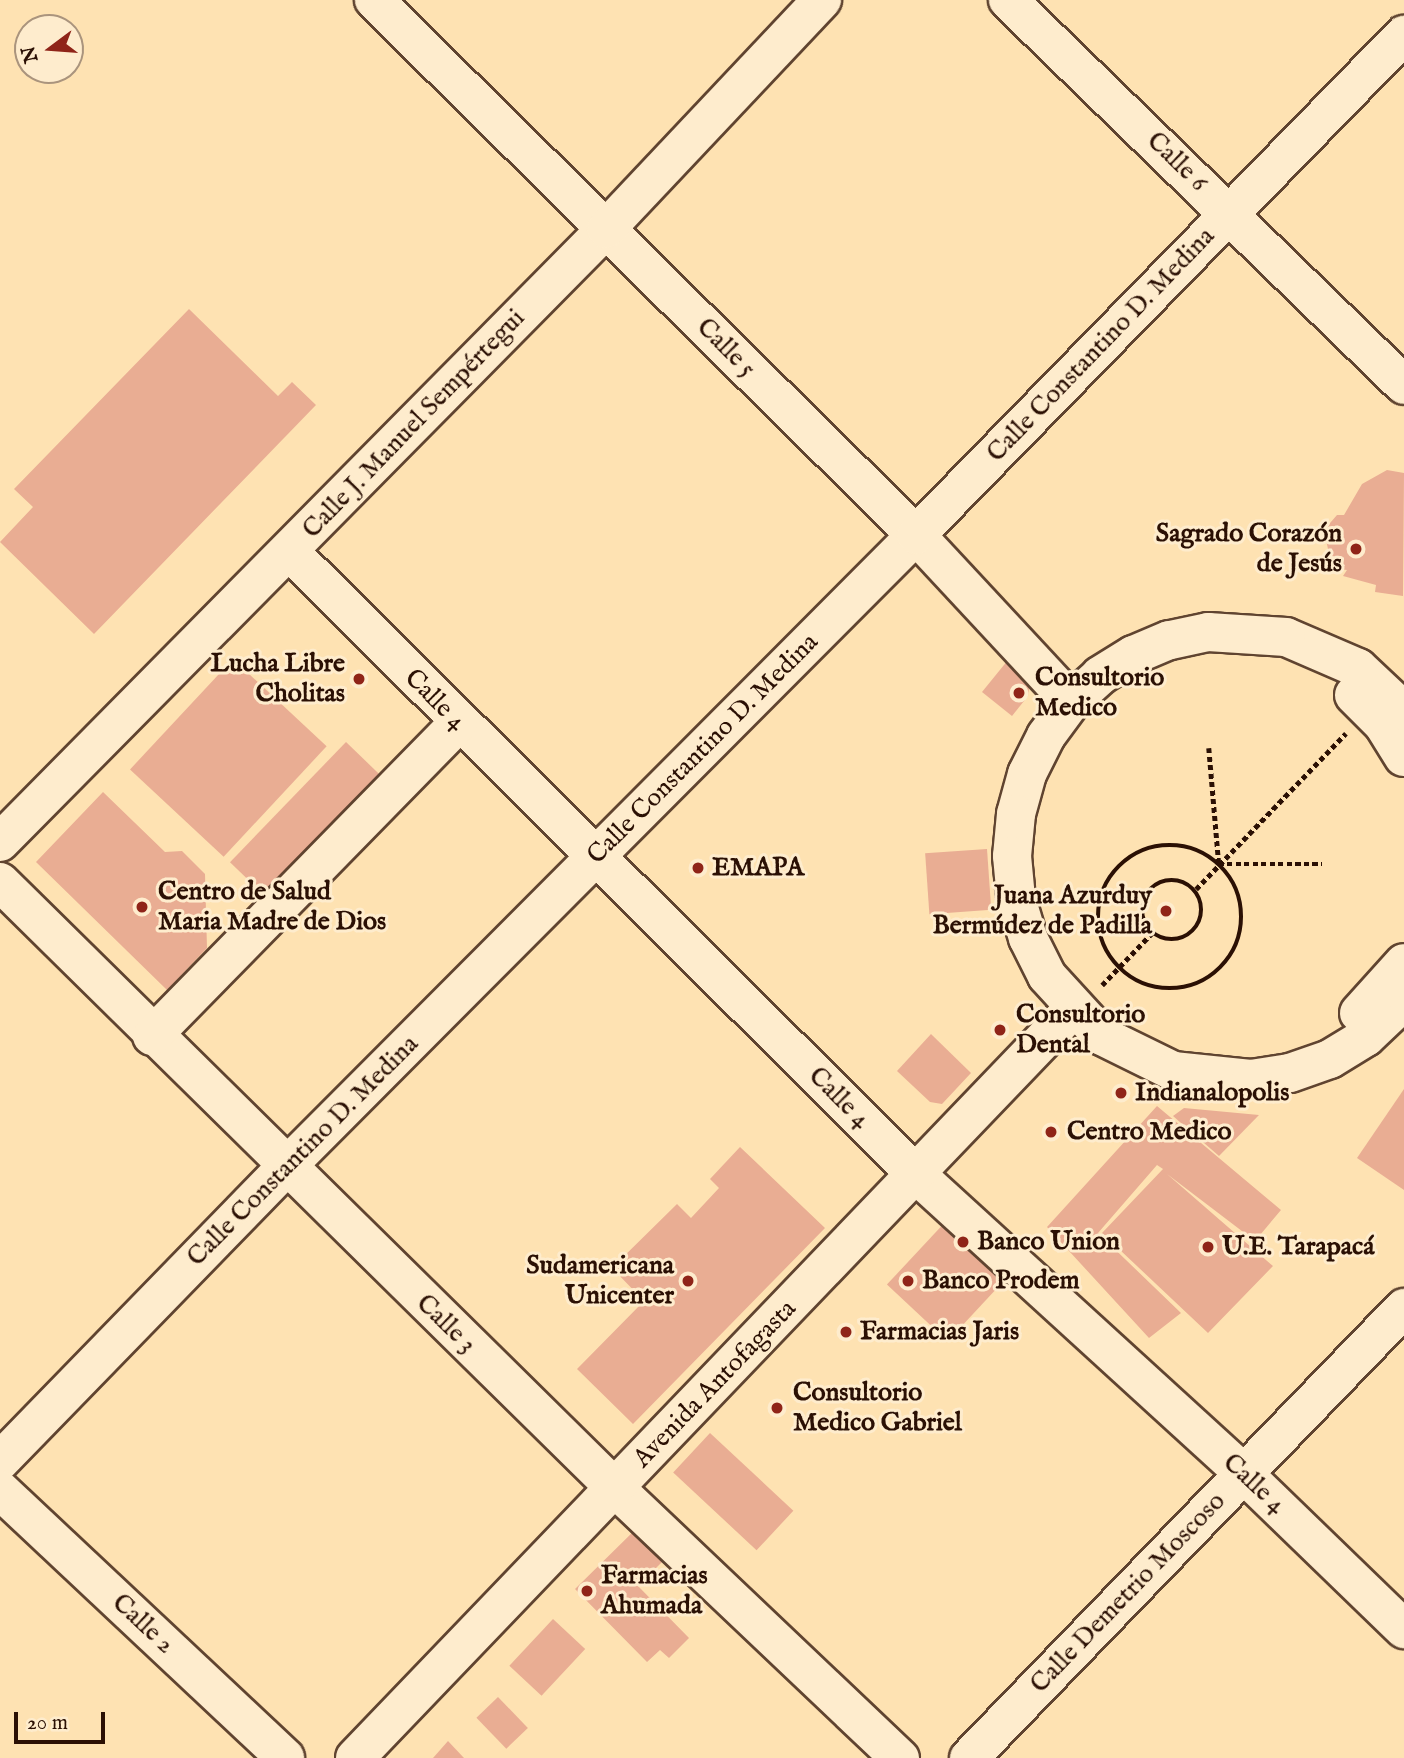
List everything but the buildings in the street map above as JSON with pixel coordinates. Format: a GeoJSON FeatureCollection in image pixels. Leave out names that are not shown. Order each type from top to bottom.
{"type":"FeatureCollection","features":[{"type":"Feature","properties":{"kind":"street","name":"Calle 5"},"geometry":{"type":"LineString","coordinates":[[374,0],[916,535],[1071,702]]}},
{"type":"Feature","properties":{"kind":"street","name":"Calle J. Manuel Sempértegui"},"geometry":{"type":"LineString","coordinates":[[0,842],[290,552],[606,229],[822,0]]}},
{"type":"Feature","properties":{"kind":"street","name":"Calle 6"},"geometry":{"type":"LineString","coordinates":[[1008,0],[1404,385]]}},
{"type":"Feature","properties":{"kind":"street","name":"Calle Constantino D. Medina"},"geometry":{"type":"LineString","coordinates":[[0,1461],[286,1167],[916,535],[1404,35]]}},
{"type":"Feature","properties":{"kind":"street","name":"Calle 4"},"geometry":{"type":"LineString","coordinates":[[290,552],[458,724],[597,857],[917,1175],[1244,1474],[1404,1629]]}},
{"type":"Feature","properties":{"kind":"street"},"geometry":{"type":"LineString","coordinates":[[1399,694],[1358,668],[1311,645],[1247,631],[1208,632],[1133,655],[1071,702],[1045,736],[1027,774],[1016,814],[1012,856],[1016,898],[1028,938],[1047,976],[1083,1002],[1102,1035],[1173,1071],[1251,1079],[1290,1073],[1330,1059],[1366,1037],[1402,1009]]}},
{"type":"Feature","properties":{"kind":"street"},"geometry":{"type":"LineString","coordinates":[[1404,757],[1374,715],[1321,672],[1249,651],[1211,653],[1168,663],[1102,699],[1076,727],[1054,761],[1041,795],[1028,866],[1043,936],[1083,995],[1116,1023],[1183,1053],[1256,1057],[1293,1049],[1358,1014],[1404,963]]}},
{"type":"Feature","properties":{"kind":"street"},"geometry":{"type":"LineString","coordinates":[[152,1036],[458,724]]}},
{"type":"Feature","properties":{"kind":"street","name":"Calle 3"},"geometry":{"type":"LineString","coordinates":[[0,882],[152,1036],[615,1488],[900,1758]]}},
{"type":"Feature","properties":{"kind":"street","name":"Avenida Antofagasta"},"geometry":{"type":"LineString","coordinates":[[355,1758],[1083,1002]]}},
{"type":"Feature","properties":{"kind":"street","name":"Calle Demetrio Moscoso"},"geometry":{"type":"LineString","coordinates":[[969,1758],[1404,1308]]}},
{"type":"Feature","properties":{"kind":"street","name":"Calle 2"},"geometry":{"type":"LineString","coordinates":[[0,1490],[285,1758]]}},
{"type":"Feature","properties":{"kind":"path"},"geometry":{"type":"LineString","coordinates":[[1196,889],[1355,723]]}},
{"type":"Feature","properties":{"kind":"path"},"geometry":{"type":"LineString","coordinates":[[1209,748],[1219,864]]}},
{"type":"Feature","properties":{"kind":"path"},"geometry":{"type":"LineString","coordinates":[[1172,843],[1208,855],[1219,864],[1237,888],[1242,907],[1242,928],[1226,962],[1203,980],[1165,990],[1137,983],[1117,970],[1101,933],[1098,911],[1105,888],[1124,862],[1139,851],[1172,843]]}},
{"type":"Feature","properties":{"kind":"path"},"geometry":{"type":"LineString","coordinates":[[1219,864],[1322,864]]}},
{"type":"Feature","properties":{"kind":"path"},"geometry":{"type":"LineString","coordinates":[[1171,880],[1196,889],[1203,914],[1194,931],[1169,940],[1152,933],[1142,919],[1147,893],[1171,880]]}},
{"type":"Feature","properties":{"kind":"path"},"geometry":{"type":"LineString","coordinates":[[1083,1002],[1152,933]]}},
{"type":"Feature","properties":{"kind":"place","name":"Sagrado Corazón de Jesús"},"geometry":{"type":"Point","coordinates":[1356,549]}},
{"type":"Feature","properties":{"kind":"place","name":"Lucha Libre Cholitas"},"geometry":{"type":"Point","coordinates":[359,679]}},
{"type":"Feature","properties":{"kind":"place","name":"Consultorio Medico"},"geometry":{"type":"Point","coordinates":[1019,693]}},
{"type":"Feature","properties":{"kind":"place","name":"EMAPA"},"geometry":{"type":"Point","coordinates":[698,868]}},
{"type":"Feature","properties":{"kind":"place","name":"Centro de Salud Maria Madre de Dios"},"geometry":{"type":"Point","coordinates":[142,907]}},
{"type":"Feature","properties":{"kind":"place","name":"Juana Azurduy Bermúdez de Padilla"},"geometry":{"type":"Point","coordinates":[1166,911]}},
{"type":"Feature","properties":{"kind":"place","name":"Consultorio Dental"},"geometry":{"type":"Point","coordinates":[1000,1030]}},
{"type":"Feature","properties":{"kind":"place","name":"Indianalopolis"},"geometry":{"type":"Point","coordinates":[1121,1093]}},
{"type":"Feature","properties":{"kind":"place","name":"Centro Medico"},"geometry":{"type":"Point","coordinates":[1051,1132]}},
{"type":"Feature","properties":{"kind":"place","name":"Banco Union"},"geometry":{"type":"Point","coordinates":[963,1242]}},
{"type":"Feature","properties":{"kind":"place","name":"U.E. Tarapacá"},"geometry":{"type":"Point","coordinates":[1208,1247]}},
{"type":"Feature","properties":{"kind":"place","name":"Sudamericana Unicenter"},"geometry":{"type":"Point","coordinates":[688,1281]}},
{"type":"Feature","properties":{"kind":"place","name":"Banco Prodem"},"geometry":{"type":"Point","coordinates":[908,1281]}},
{"type":"Feature","properties":{"kind":"place","name":"Farmacias Jaris"},"geometry":{"type":"Point","coordinates":[846,1332]}},
{"type":"Feature","properties":{"kind":"place","name":"Consultorio Medico Gabriel"},"geometry":{"type":"Point","coordinates":[777,1408]}},
{"type":"Feature","properties":{"kind":"place","name":"Farmacias Ahumada"},"geometry":{"type":"Point","coordinates":[587,1591]}}]}
